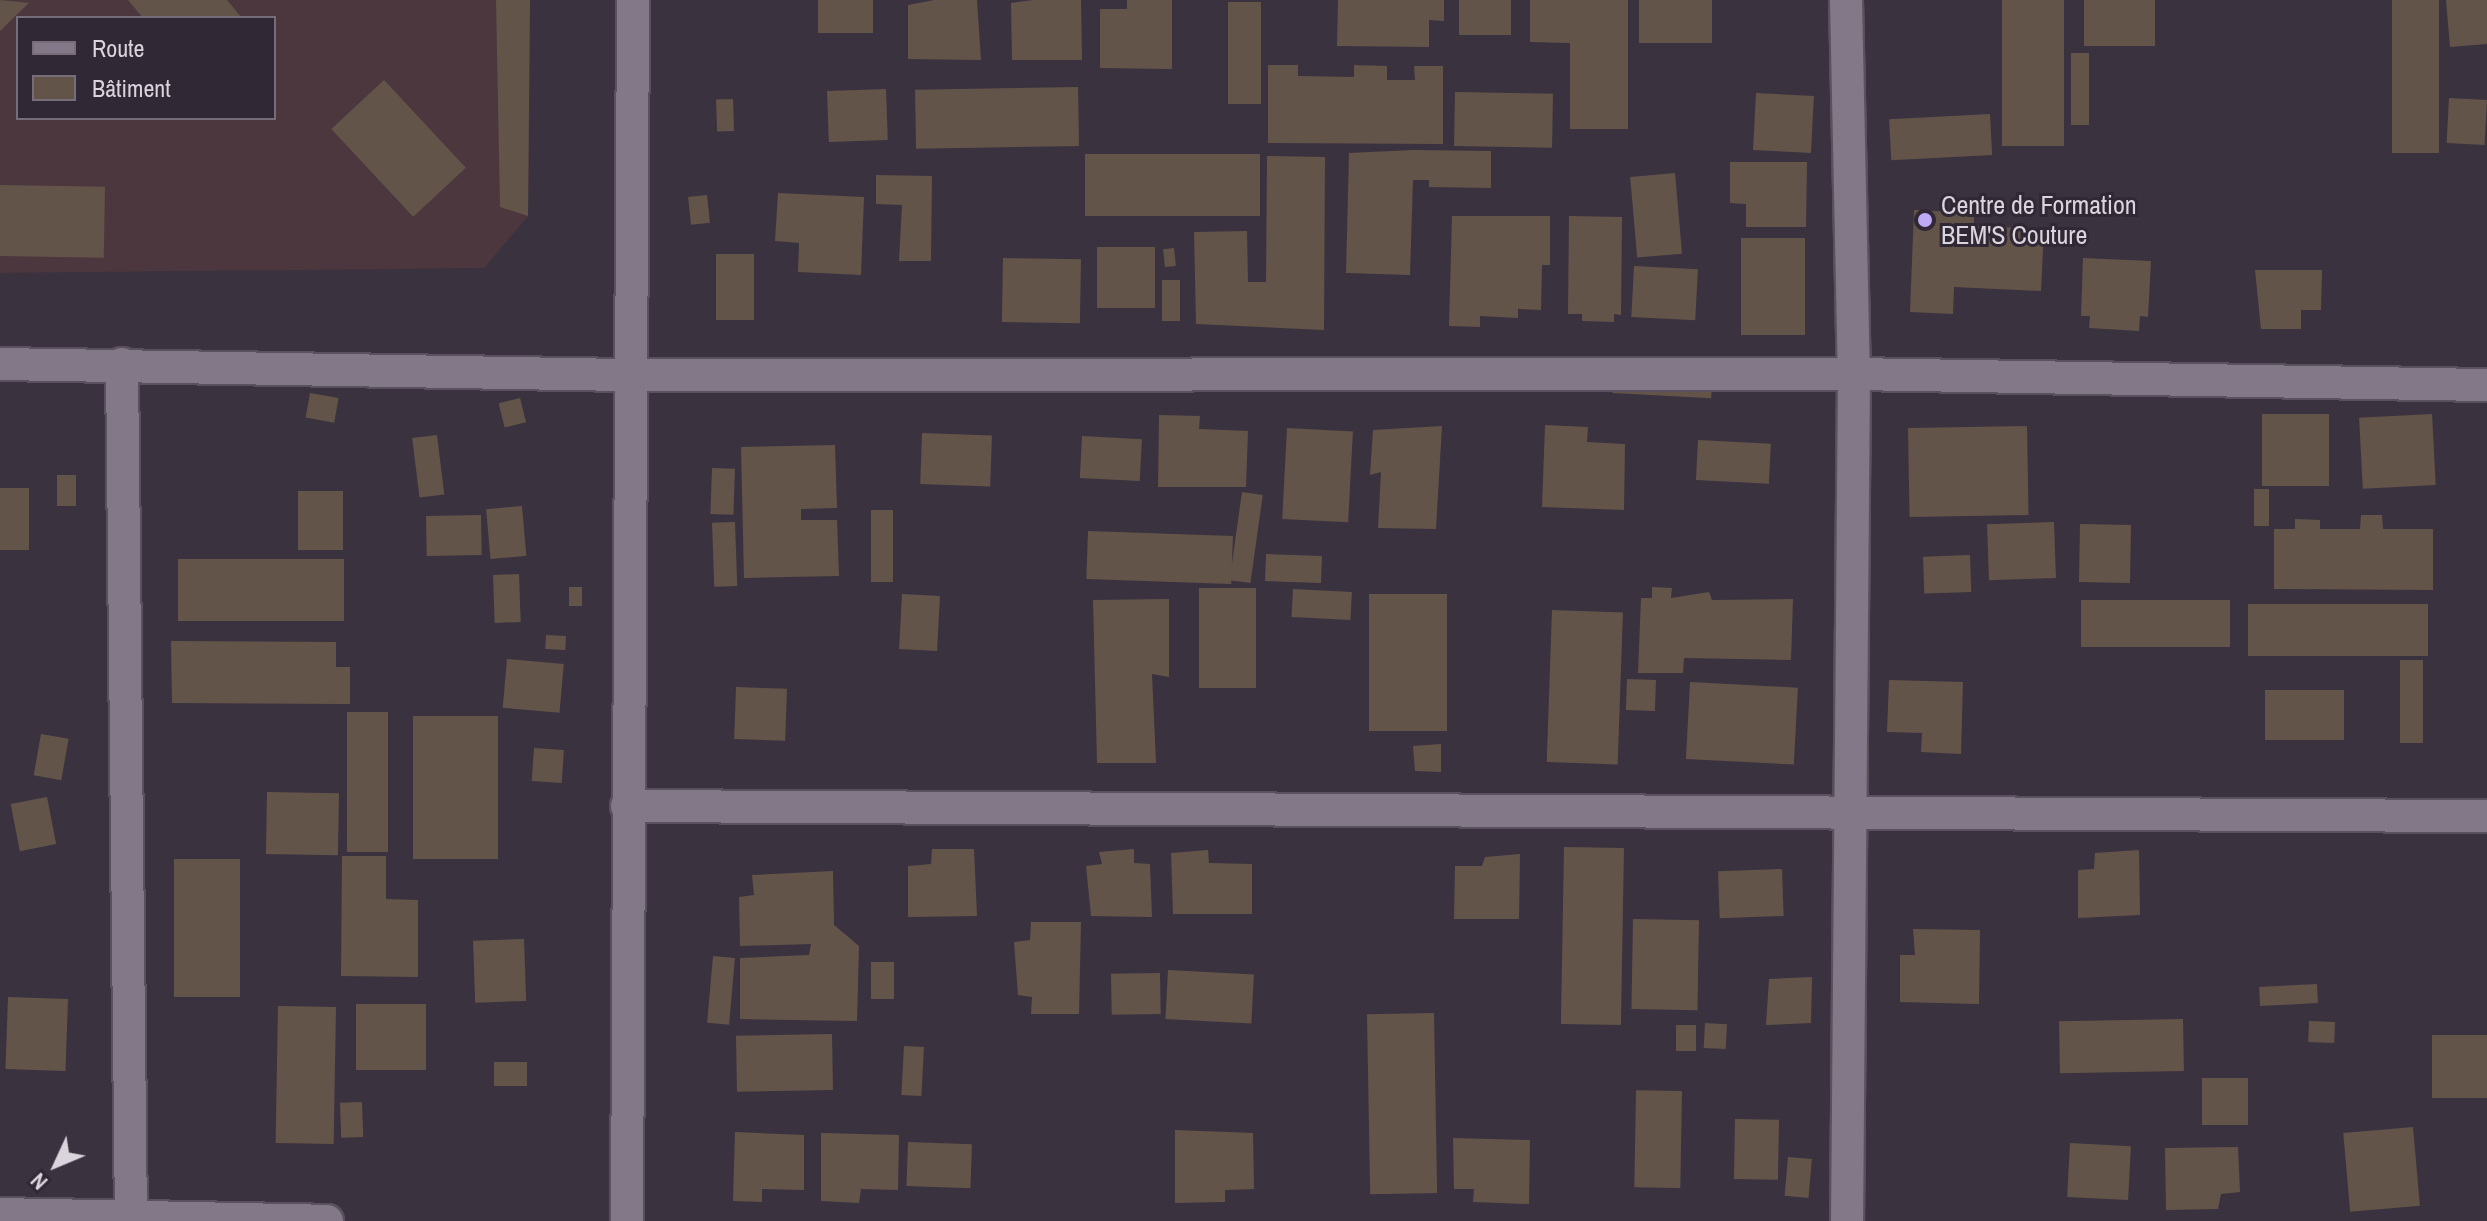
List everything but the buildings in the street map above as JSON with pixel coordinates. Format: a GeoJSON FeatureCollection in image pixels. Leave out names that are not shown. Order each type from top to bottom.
{"type":"FeatureCollection","features":[{"type":"Feature","properties":{"kind":"street"},"geometry":{"type":"LineString","coordinates":[[627,1221],[627,375],[633,0]]}},
{"type":"Feature","properties":{"kind":"street"},"geometry":{"type":"LineString","coordinates":[[1846,0],[1854,374],[1847,1221]]}},
{"type":"Feature","properties":{"kind":"street"},"geometry":{"type":"LineString","coordinates":[[0,364],[627,375],[1854,374],[2487,385]]}},
{"type":"Feature","properties":{"kind":"street"},"geometry":{"type":"LineString","coordinates":[[122,364],[131,1219]]}},
{"type":"Feature","properties":{"kind":"street"},"geometry":{"type":"LineString","coordinates":[[627,806],[1850,815],[2487,816]]}},
{"type":"Feature","properties":{"kind":"street"},"geometry":{"type":"LineString","coordinates":[[0,1214],[327,1221]]}},
{"type":"Feature","properties":{"kind":"shaded area"},"geometry":{"type":"Polygon","coordinates":[[[0,0],[530,0],[528,216],[484,268],[0,273],[0,0]]]}},
{"type":"Feature","properties":{"kind":"place","name":"Centre de Formation BEM'S Couture"},"geometry":{"type":"Point","coordinates":[1925,220]}}]}
